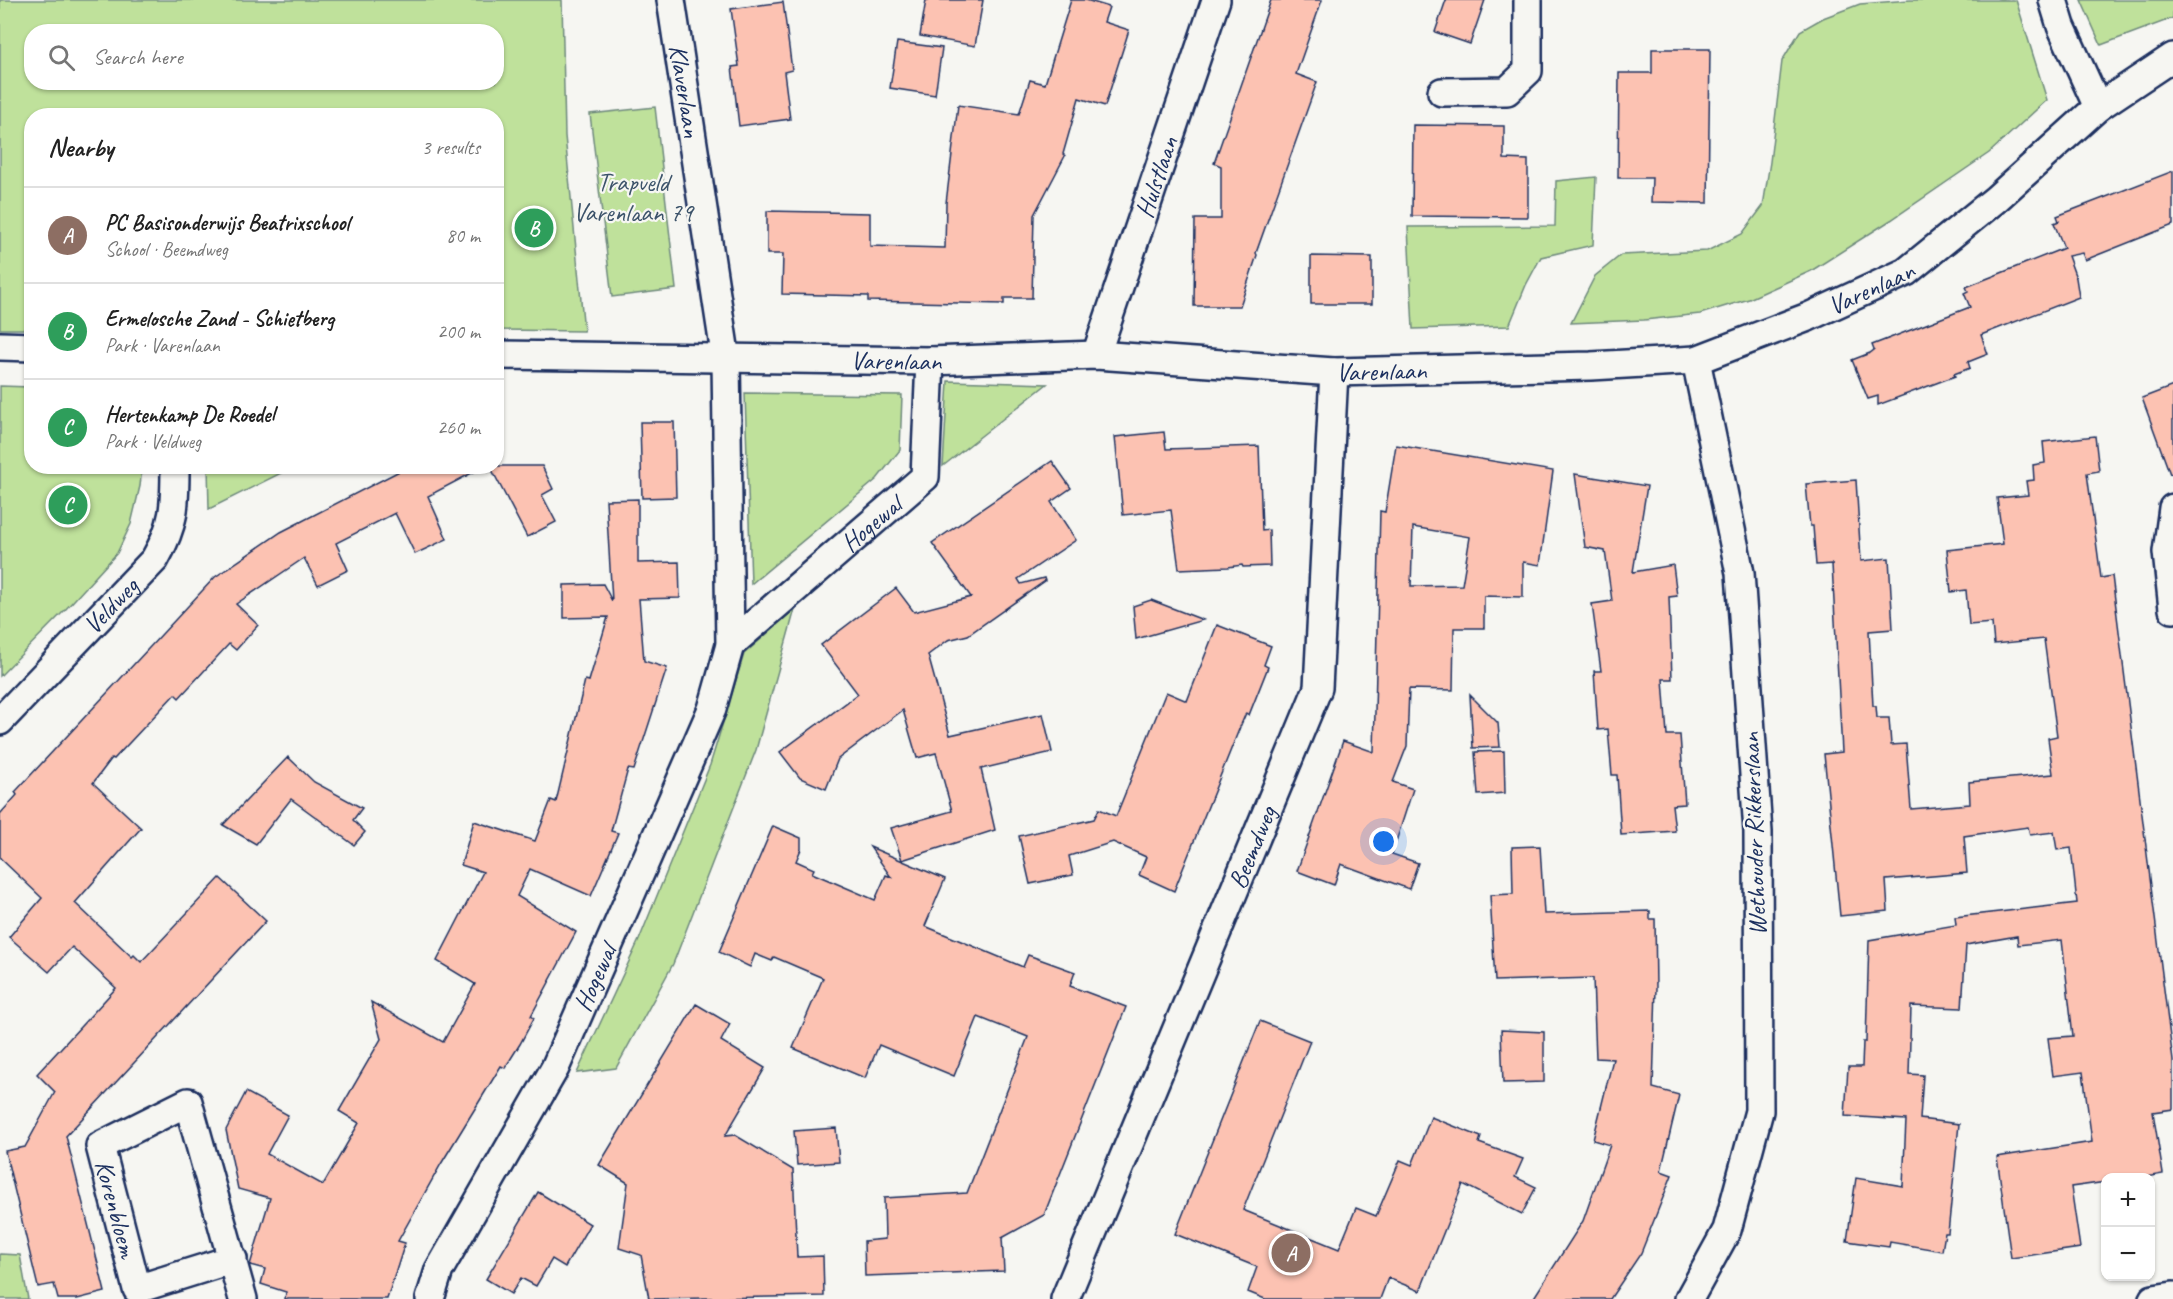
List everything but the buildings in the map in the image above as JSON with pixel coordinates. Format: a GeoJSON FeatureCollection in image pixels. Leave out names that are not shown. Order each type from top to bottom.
{"type":"FeatureCollection","features":[{"type":"Feature","properties":{"kind":"street","name":"Klaverlaan"},"geometry":{"type":"LineString","coordinates":[[671,0],[726,360]]}},
{"type":"Feature","properties":{"kind":"street","name":"Hulstlaan"},"geometry":{"type":"LineString","coordinates":[[1096,355],[1216,0]]}},
{"type":"Feature","properties":{"kind":"street"},"geometry":{"type":"LineString","coordinates":[[1442,92],[1507,91],[1528,71],[1528,0]]}},
{"type":"Feature","properties":{"kind":"street"},"geometry":{"type":"LineString","coordinates":[[2053,0],[2061,26],[2098,107]]}},
{"type":"Feature","properties":{"kind":"street","name":"Varenlaan"},"geometry":{"type":"LineString","coordinates":[[504,355],[930,361],[1096,355],[1334,372],[1591,366],[1696,360],[1809,317],[1906,272],[1996,199],[2098,107],[2173,57]]}},
{"type":"Feature","properties":{"kind":"street"},"geometry":{"type":"LineString","coordinates":[[0,346],[24,347]]}},
{"type":"Feature","properties":{"kind":"street","name":"Hogewal"},"geometry":{"type":"LineString","coordinates":[[430,1299],[439,1270],[555,1068],[712,710],[730,645],[726,360]]}},
{"type":"Feature","properties":{"kind":"street","name":"Wethouder Rikkerslaan"},"geometry":{"type":"LineString","coordinates":[[1689,1299],[1727,1230],[1759,1111],[1758,831],[1740,573],[1696,360]]}},
{"type":"Feature","properties":{"kind":"street","name":"Hogewal"},"geometry":{"type":"LineString","coordinates":[[730,645],[926,477],[930,361]]}},
{"type":"Feature","properties":{"kind":"street","name":"Beemdweg"},"geometry":{"type":"LineString","coordinates":[[1065,1299],[1318,688],[1334,372]]}},
{"type":"Feature","properties":{"kind":"street","name":"Veldweg"},"geometry":{"type":"LineString","coordinates":[[0,721],[155,559],[168,536],[175,508],[175,474]]}},
{"type":"Feature","properties":{"kind":"street"},"geometry":{"type":"LineString","coordinates":[[2173,508],[2167,552],[2173,609]]}},
{"type":"Feature","properties":{"kind":"street","name":"Korenbloem"},"geometry":{"type":"LineString","coordinates":[[233,1259],[137,1289],[100,1146],[188,1102],[233,1259],[243,1299]]}},
{"type":"Feature","properties":{"kind":"street"},"geometry":{"type":"LineString","coordinates":[[2153,1299],[2173,1296]]}},
{"type":"Feature","properties":{"kind":"green space"},"geometry":{"type":"Polygon","coordinates":[[[0,0],[562,0],[565,136],[584,331],[504,330],[504,108],[24,108],[24,329],[0,329],[0,0]]]}},
{"type":"Feature","properties":{"kind":"green space"},"geometry":{"type":"Polygon","coordinates":[[[1910,0],[2016,0],[2047,100],[1989,153],[1811,271],[1749,299],[1700,314],[1644,320],[1571,323],[1595,276],[1621,255],[1707,251],[1742,234],[1763,206],[1782,61],[1800,31],[1823,18],[1860,4],[1910,0]]]}},
{"type":"Feature","properties":{"kind":"green space"},"geometry":{"type":"Polygon","coordinates":[[[2081,0],[2173,0],[2173,18],[2101,45],[2081,0]]]}},
{"type":"Feature","properties":{"kind":"green space","name":"Trapveld Varenlaan 79"},"geometry":{"type":"Polygon","coordinates":[[[655,107],[676,289],[612,297],[590,114],[655,107]]]}},
{"type":"Feature","properties":{"kind":"green space"},"geometry":{"type":"Polygon","coordinates":[[[1596,177],[1593,245],[1541,257],[1526,285],[1509,326],[1413,329],[1408,227],[1555,226],[1556,181],[1596,177]]]}},
{"type":"Feature","properties":{"kind":"green space"},"geometry":{"type":"Polygon","coordinates":[[[948,381],[1047,384],[943,466],[948,381]]]}},
{"type":"Feature","properties":{"kind":"green space"},"geometry":{"type":"Polygon","coordinates":[[[0,386],[24,387],[24,474],[141,474],[131,524],[117,553],[0,676],[0,386]]]}},
{"type":"Feature","properties":{"kind":"green space"},"geometry":{"type":"Polygon","coordinates":[[[745,393],[902,395],[900,450],[877,479],[751,584],[745,393]]]}},
{"type":"Feature","properties":{"kind":"green space"},"geometry":{"type":"Polygon","coordinates":[[[208,474],[279,474],[209,509],[208,474]]]}},
{"type":"Feature","properties":{"kind":"green space"},"geometry":{"type":"Polygon","coordinates":[[[795,609],[756,750],[673,964],[616,1068],[577,1073],[639,940],[710,765],[744,654],[795,609]]]}},
{"type":"Feature","properties":{"kind":"green space"},"geometry":{"type":"Polygon","coordinates":[[[0,1254],[20,1255],[28,1299],[0,1299],[0,1254]]]}},
{"type":"Feature","properties":{"kind":"place","name":"Ermelosche Zand - Schietberg"},"geometry":{"type":"Point","coordinates":[534,228]}},
{"type":"Feature","properties":{"kind":"place","name":"Hertenkamp De Roedel"},"geometry":{"type":"Point","coordinates":[68,505]}},
{"type":"Feature","properties":{"kind":"place","name":"PC Basisonderwijs Beatrixschool"},"geometry":{"type":"Point","coordinates":[1291,1253]}}]}
